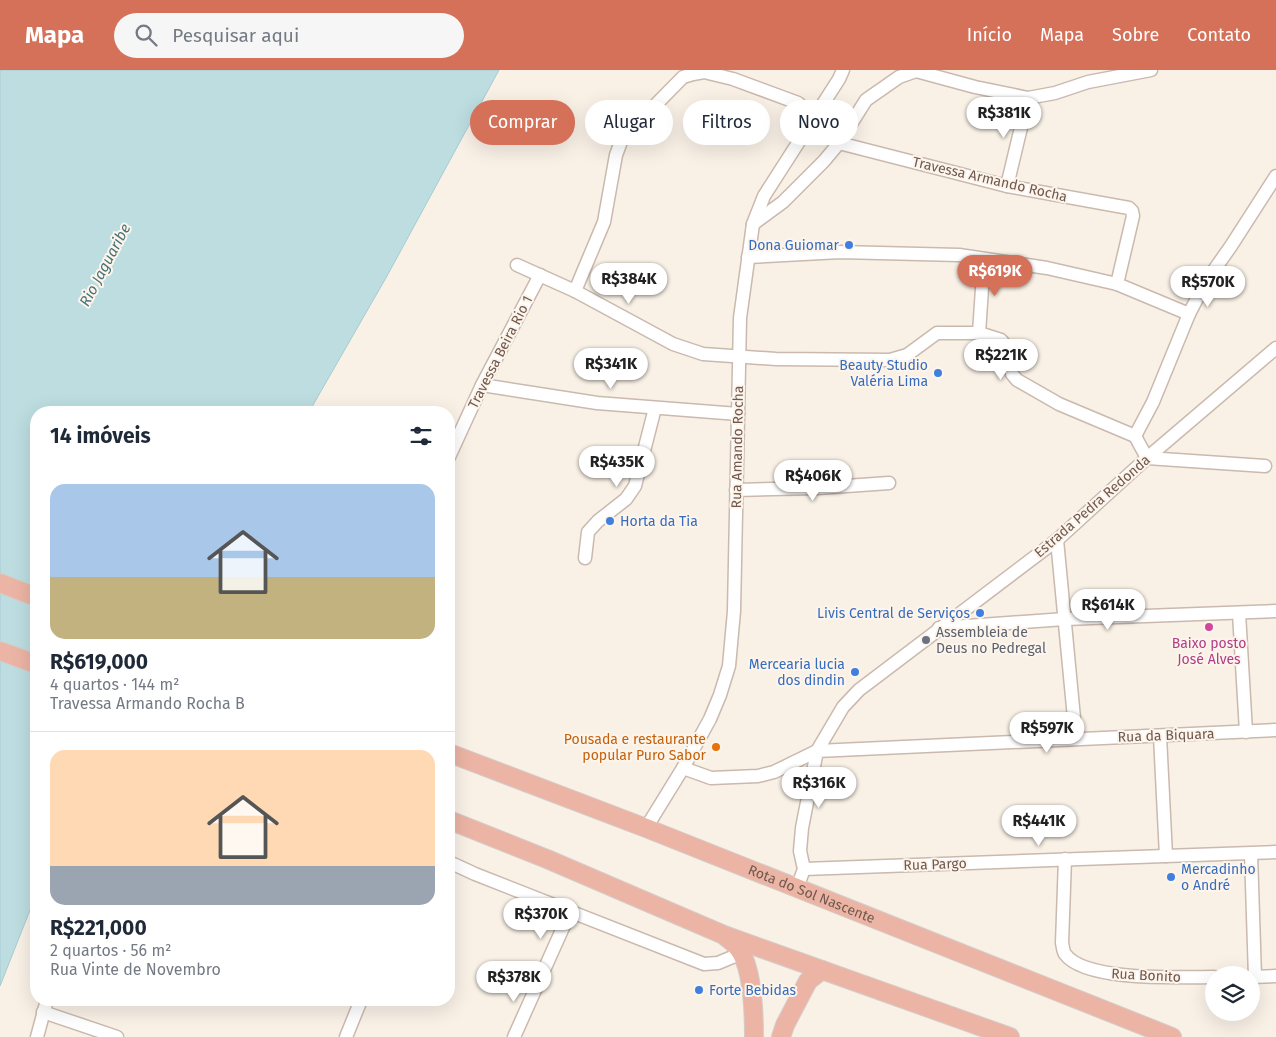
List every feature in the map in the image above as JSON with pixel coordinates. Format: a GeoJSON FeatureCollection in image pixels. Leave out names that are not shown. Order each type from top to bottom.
{"type":"FeatureCollection","features":[{"type":"Feature","properties":{"kind":"highway"},"geometry":{"type":"LineString","coordinates":[[0,583],[30,595]]}},
{"type":"Feature","properties":{"kind":"highway"},"geometry":{"type":"LineString","coordinates":[[0,651],[30,662]]}},
{"type":"Feature","properties":{"kind":"highway","name":"Rota do Sol Nascente"},"geometry":{"type":"LineString","coordinates":[[455,755],[646,828],[1172,1037]]}},
{"type":"Feature","properties":{"kind":"highway"},"geometry":{"type":"LineString","coordinates":[[455,822],[548,859],[724,935],[1010,1037]]}},
{"type":"Feature","properties":{"kind":"highway"},"geometry":{"type":"LineString","coordinates":[[724,935],[737,946],[742,954],[752,994],[754,1037]]}},
{"type":"Feature","properties":{"kind":"highway"},"geometry":{"type":"LineString","coordinates":[[781,1037],[808,980],[822,970]]}},
{"type":"Feature","properties":{"kind":"street","name":"Rua Amando Rocha"},"geometry":{"type":"LineString","coordinates":[[825,100],[843,70]]}},
{"type":"Feature","properties":{"kind":"street"},"geometry":{"type":"LineString","coordinates":[[858,113],[866,100],[899,77],[916,71],[936,70]]}},
{"type":"Feature","properties":{"kind":"street"},"geometry":{"type":"LineString","coordinates":[[916,71],[975,87],[1028,98],[1055,93],[1088,82],[1151,70]]}},
{"type":"Feature","properties":{"kind":"street"},"geometry":{"type":"LineString","coordinates":[[575,291],[604,222],[616,155],[622,139],[683,77],[704,72],[733,79],[790,100]]}},
{"type":"Feature","properties":{"kind":"street"},"geometry":{"type":"LineString","coordinates":[[1007,186],[1028,98]]}},
{"type":"Feature","properties":{"kind":"street","name":"Rua Amando Rocha"},"geometry":{"type":"LineString","coordinates":[[646,828],[683,768],[710,719],[720,696],[728,666],[734,611],[740,318],[748,257],[753,224],[764,196],[797,145]]}},
{"type":"Feature","properties":{"kind":"street"},"geometry":{"type":"LineString","coordinates":[[753,224],[783,202],[837,145]]}},
{"type":"Feature","properties":{"kind":"street","name":"Travessa Armando Rocha"},"geometry":{"type":"LineString","coordinates":[[847,145],[1007,186],[1064,198],[1122,206],[1132,212],[1132,220],[1117,284]]}},
{"type":"Feature","properties":{"kind":"street"},"geometry":{"type":"LineString","coordinates":[[1135,436],[1153,402],[1189,314],[1205,283],[1232,246],[1276,176]]}},
{"type":"Feature","properties":{"kind":"street"},"geometry":{"type":"LineString","coordinates":[[748,257],[840,252],[959,254],[1047,268],[1117,284],[1189,314]]}},
{"type":"Feature","properties":{"kind":"street"},"geometry":{"type":"LineString","coordinates":[[979,333],[984,259]]}},
{"type":"Feature","properties":{"kind":"street"},"geometry":{"type":"LineString","coordinates":[[518,265],[575,291],[674,344],[703,354],[776,359],[890,360],[907,355],[938,333],[979,333],[1001,340],[1006,346],[1012,374],[1025,386],[1060,404],[1135,436],[1147,458],[1265,466]]}},
{"type":"Feature","properties":{"kind":"street","name":"Travessa Beira Rio 1"},"geometry":{"type":"LineString","coordinates":[[455,444],[482,385],[540,276]]}},
{"type":"Feature","properties":{"kind":"street","name":"Estrada Pedra Redonda"},"geometry":{"type":"LineString","coordinates":[[816,751],[843,707],[858,690],[1057,540],[1147,458],[1276,348]]}},
{"type":"Feature","properties":{"kind":"street"},"geometry":{"type":"LineString","coordinates":[[482,385],[597,403],[738,414]]}},
{"type":"Feature","properties":{"kind":"street"},"geometry":{"type":"LineString","coordinates":[[584,558],[588,532],[598,521],[626,499],[635,486],[654,408]]}},
{"type":"Feature","properties":{"kind":"street"},"geometry":{"type":"LineString","coordinates":[[736,490],[818,488],[889,483]]}},
{"type":"Feature","properties":{"kind":"street"},"geometry":{"type":"LineString","coordinates":[[1057,540],[1076,739]]}},
{"type":"Feature","properties":{"kind":"street"},"geometry":{"type":"LineString","coordinates":[[939,628],[1065,619],[1276,611]]}},
{"type":"Feature","properties":{"kind":"street"},"geometry":{"type":"LineString","coordinates":[[1239,613],[1246,732]]}},
{"type":"Feature","properties":{"kind":"street","name":"Rua da Biquara"},"geometry":{"type":"LineString","coordinates":[[816,751],[1276,730]]}},
{"type":"Feature","properties":{"kind":"street"},"geometry":{"type":"LineString","coordinates":[[1160,736],[1166,856]]}},
{"type":"Feature","properties":{"kind":"street"},"geometry":{"type":"LineString","coordinates":[[683,768],[711,778],[758,776],[774,772],[816,751]]}},
{"type":"Feature","properties":{"kind":"street"},"geometry":{"type":"LineString","coordinates":[[797,888],[804,869],[800,851],[802,828],[816,751]]}},
{"type":"Feature","properties":{"kind":"street","name":"Rua Pargo"},"geometry":{"type":"LineString","coordinates":[[804,869],[1276,852]]}},
{"type":"Feature","properties":{"kind":"street"},"geometry":{"type":"LineString","coordinates":[[1251,854],[1253,966]]}},
{"type":"Feature","properties":{"kind":"street","name":"Rua Bonito"},"geometry":{"type":"LineString","coordinates":[[1065,860],[1062,943],[1064,952],[1069,958],[1080,965],[1106,973],[1133,977],[1205,977]]}},
{"type":"Feature","properties":{"kind":"street"},"geometry":{"type":"LineString","coordinates":[[455,865],[704,964],[718,963],[742,954]]}},
{"type":"Feature","properties":{"kind":"street"},"geometry":{"type":"LineString","coordinates":[[514,1037],[570,912]]}},
{"type":"Feature","properties":{"kind":"street"},"geometry":{"type":"LineString","coordinates":[[1260,977],[1276,976]]}},
{"type":"Feature","properties":{"kind":"street"},"geometry":{"type":"LineString","coordinates":[[38,1037],[45,1006],[117,1037]]}},
{"type":"Feature","properties":{"kind":"street"},"geometry":{"type":"LineString","coordinates":[[346,1037],[359,1006]]}},
{"type":"Feature","properties":{"kind":"water","name":"Rio Jaguaribe"},"geometry":{"type":"Polygon","coordinates":[[[0,70],[499,70],[483,100],[470,100],[470,123],[387,276],[312,406],[30,406],[30,910],[0,986],[0,70]]]}},
{"type":"Feature","properties":{"kind":"place","name":"Dona Guiomar"},"geometry":{"type":"Point","coordinates":[849,245]}},
{"type":"Feature","properties":{"kind":"place","name":"Beauty Studio Valéria Lima"},"geometry":{"type":"Point","coordinates":[938,373]}},
{"type":"Feature","properties":{"kind":"place","name":"Horta da Tia"},"geometry":{"type":"Point","coordinates":[610,521]}},
{"type":"Feature","properties":{"kind":"place","name":"Livis Central de Serviços"},"geometry":{"type":"Point","coordinates":[980,613]}},
{"type":"Feature","properties":{"kind":"place","name":"Baixo posto José Alves"},"geometry":{"type":"Point","coordinates":[1209,627]}},
{"type":"Feature","properties":{"kind":"place","name":"Assembleia de Deus no Pedregal"},"geometry":{"type":"Point","coordinates":[926,640]}},
{"type":"Feature","properties":{"kind":"place","name":"Mercearia lucia dos dindin"},"geometry":{"type":"Point","coordinates":[855,672]}},
{"type":"Feature","properties":{"kind":"place","name":"Pousada e restaurante popular Puro Sabor"},"geometry":{"type":"Point","coordinates":[716,747]}},
{"type":"Feature","properties":{"kind":"place","name":"Mercadinho o André"},"geometry":{"type":"Point","coordinates":[1171,877]}},
{"type":"Feature","properties":{"kind":"place","name":"Forte Bebidas"},"geometry":{"type":"Point","coordinates":[699,990]}}]}
